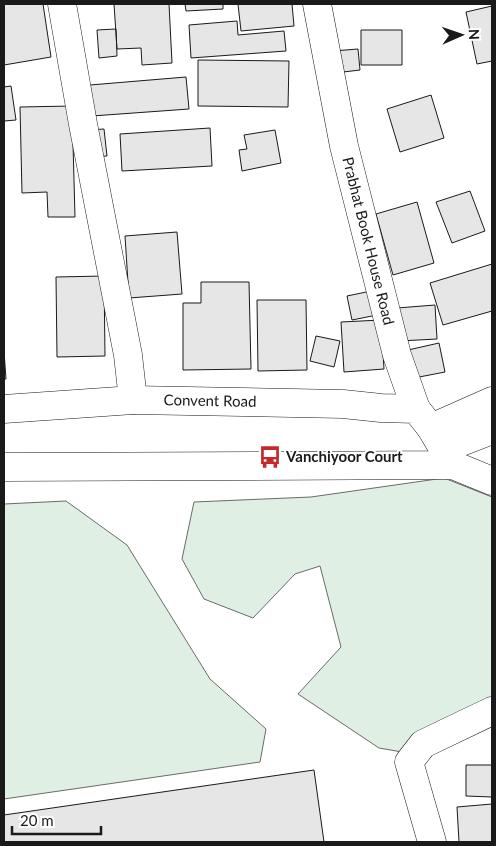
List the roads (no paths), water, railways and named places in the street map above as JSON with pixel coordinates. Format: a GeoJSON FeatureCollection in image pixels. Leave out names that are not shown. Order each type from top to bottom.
{"type":"FeatureCollection","features":[{"type":"Feature","properties":{"kind":"street"},"geometry":{"type":"LineString","coordinates":[[62,4],[83,124],[128,355],[133,400]]}},
{"type":"Feature","properties":{"kind":"street","name":"Prabhat Book House Road"},"geometry":{"type":"LineString","coordinates":[[317,4],[344,146],[397,355],[436,438]]}},
{"type":"Feature","properties":{"kind":"street","name":"Convent Road"},"geometry":{"type":"LineString","coordinates":[[4,409],[133,400],[344,404],[381,408],[436,438],[492,481]]}},
{"type":"Feature","properties":{"kind":"street"},"geometry":{"type":"LineString","coordinates":[[436,438],[492,400]]}},
{"type":"Feature","properties":{"kind":"street"},"geometry":{"type":"LineString","coordinates":[[4,467],[436,438],[492,430]]}},
{"type":"Feature","properties":{"kind":"street"},"geometry":{"type":"LineString","coordinates":[[432,842],[409,762],[422,744],[492,711]]}},
{"type":"Feature","properties":{"kind":"place","name":"Vanchiyoor Court"},"geometry":{"type":"Point","coordinates":[270,457]}}]}
